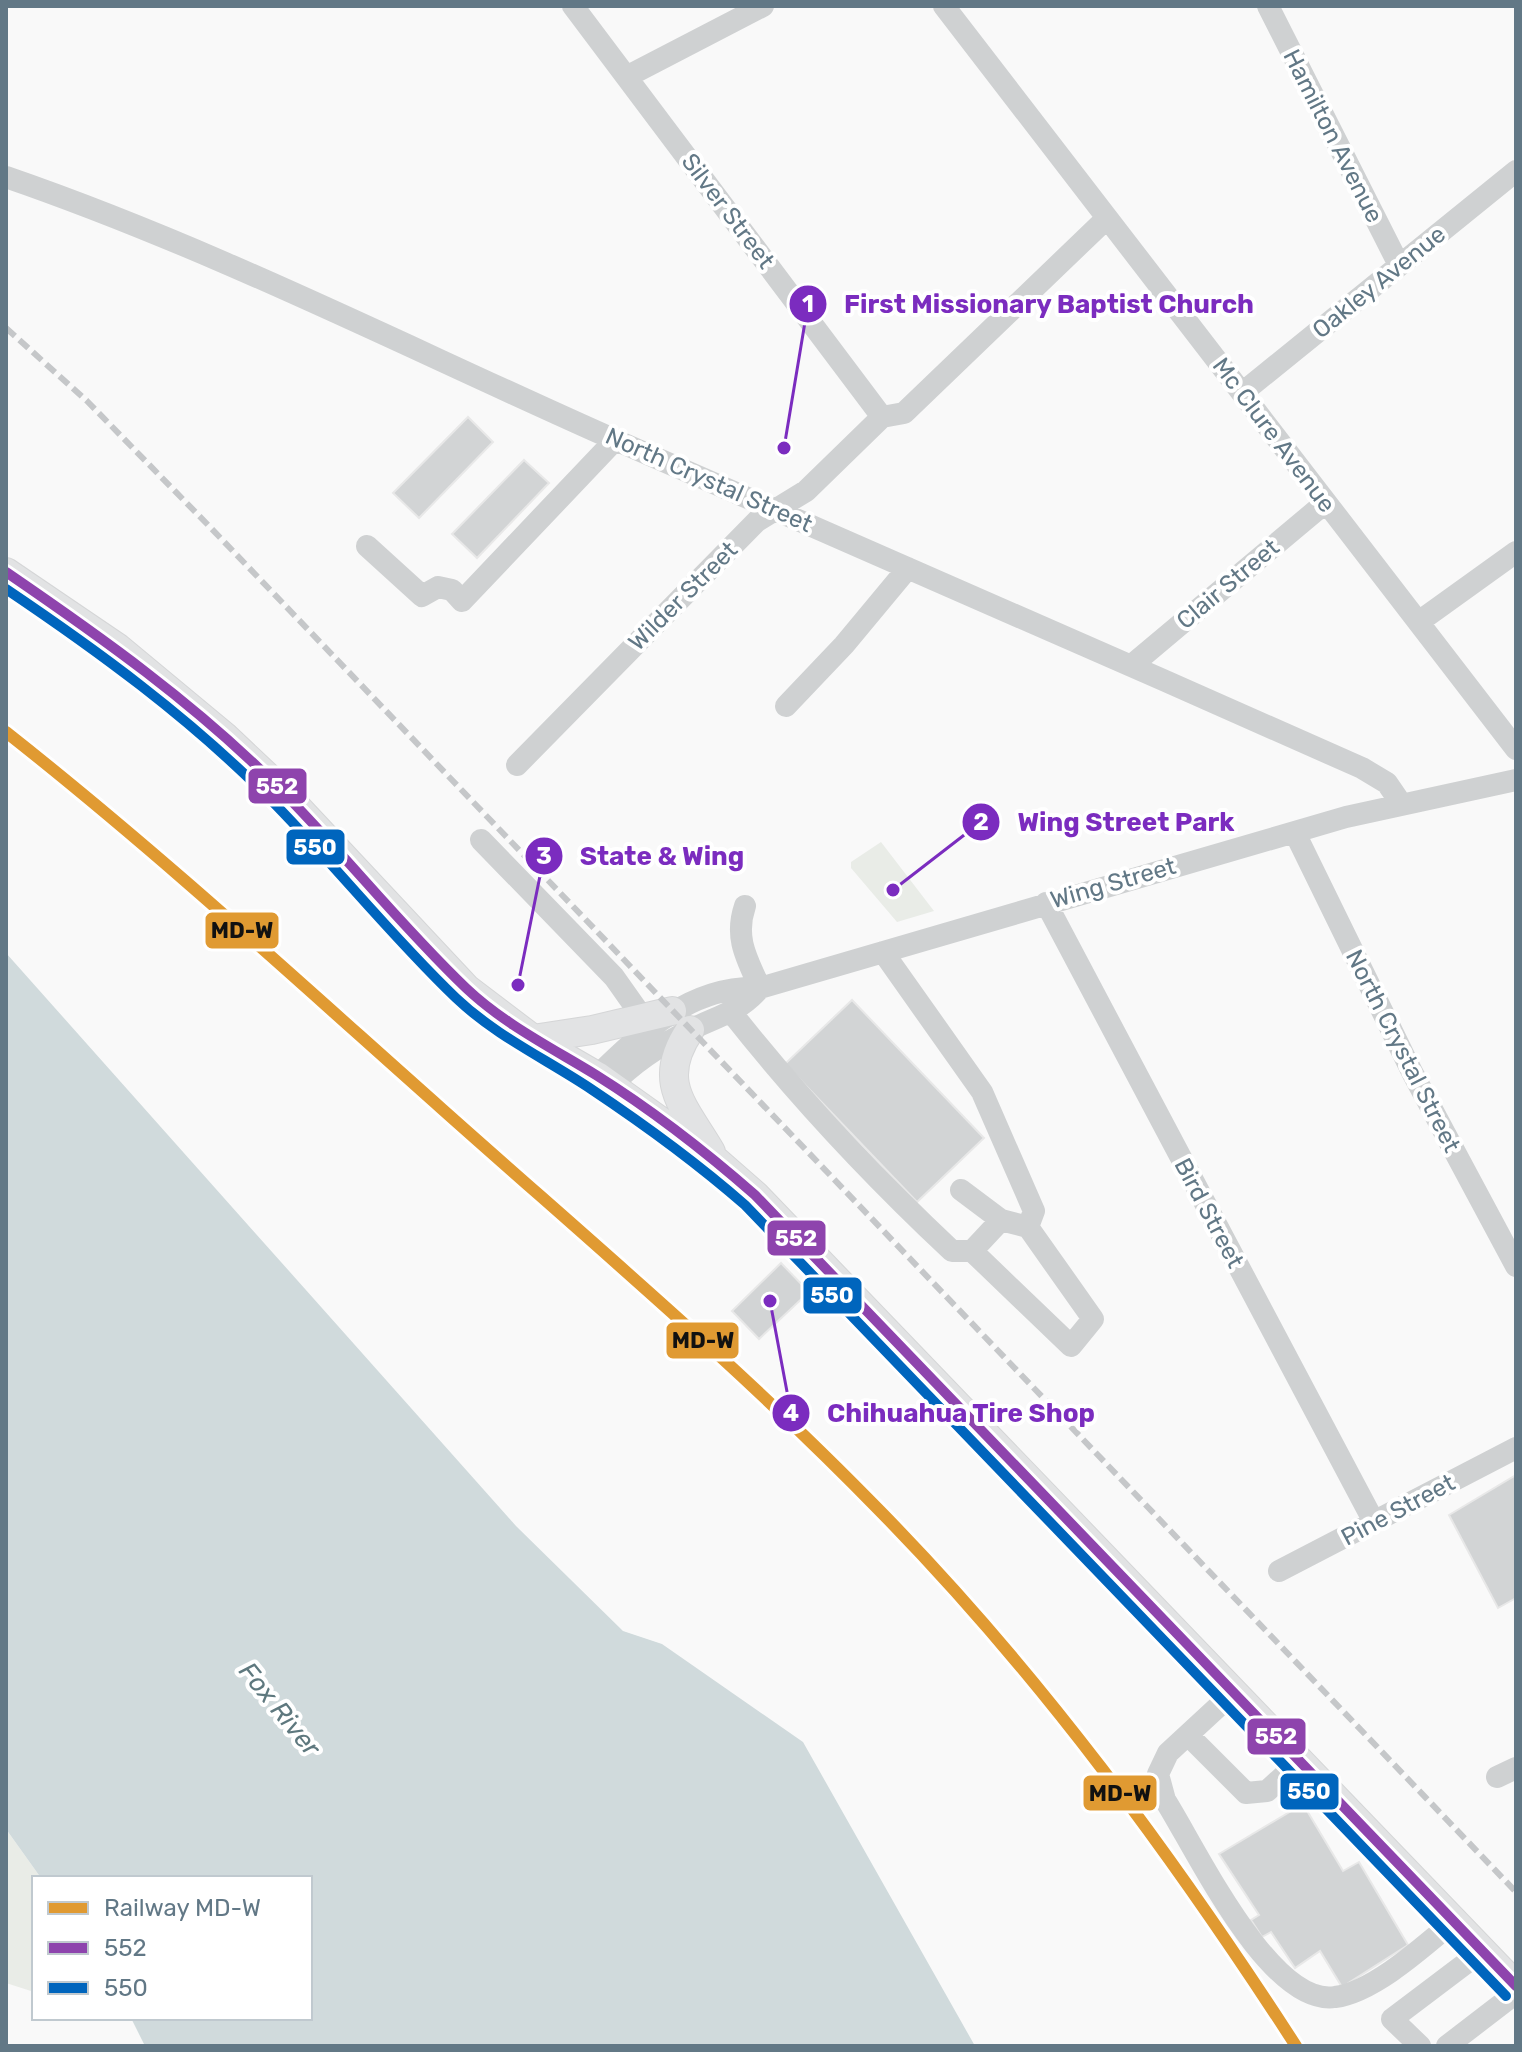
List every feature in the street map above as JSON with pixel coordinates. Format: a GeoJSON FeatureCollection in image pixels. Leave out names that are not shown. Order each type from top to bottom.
{"type":"FeatureCollection","features":[{"type":"Feature","properties":{"kind":"main road"},"geometry":{"type":"LineString","coordinates":[[6,572],[118,648],[213,726],[276,785],[467,989],[533,1039],[604,1081],[715,1160],[805,1246],[1516,1986]]}},
{"type":"Feature","properties":{"kind":"main road"},"geometry":{"type":"LineString","coordinates":[[533,1039],[643,1018],[681,1020],[674,1083],[715,1160]]}},
{"type":"Feature","properties":{"kind":"street","name":"Silver Street"},"geometry":{"type":"LineString","coordinates":[[573,6],[882,417]]}},
{"type":"Feature","properties":{"kind":"street","name":"Mc Clure Avenue"},"geometry":{"type":"LineString","coordinates":[[944,6],[1516,749]]}},
{"type":"Feature","properties":{"kind":"street","name":"Hamilton Avenue"},"geometry":{"type":"LineString","coordinates":[[1268,6],[1399,265]]}},
{"type":"Feature","properties":{"kind":"street"},"geometry":{"type":"LineString","coordinates":[[628,76],[753,8]]}},
{"type":"Feature","properties":{"kind":"street","name":"Oakley Avenue"},"geometry":{"type":"LineString","coordinates":[[1242,393],[1516,171]]}},
{"type":"Feature","properties":{"kind":"street","name":"North Crystal Street"},"geometry":{"type":"LineString","coordinates":[[6,177],[108,212],[615,440],[1362,768],[1387,783],[1400,802]]}},
{"type":"Feature","properties":{"kind":"street","name":"Wilder Street"},"geometry":{"type":"LineString","coordinates":[[517,765],[774,508],[806,491],[882,417],[895,417],[910,408],[1106,219]]}},
{"type":"Feature","properties":{"kind":"street"},"geometry":{"type":"LineString","coordinates":[[367,546],[422,596],[438,587],[452,590],[462,601],[615,440]]}},
{"type":"Feature","properties":{"kind":"street","name":"Clair Street"},"geometry":{"type":"LineString","coordinates":[[1132,665],[1325,503]]}},
{"type":"Feature","properties":{"kind":"street"},"geometry":{"type":"LineString","coordinates":[[1420,621],[1516,552]]}},
{"type":"Feature","properties":{"kind":"street"},"geometry":{"type":"LineString","coordinates":[[786,706],[844,645],[908,568]]}},
{"type":"Feature","properties":{"kind":"street","name":"Wing Street"},"geometry":{"type":"LineString","coordinates":[[604,1081],[681,1020],[737,987],[760,988],[1400,802],[1516,780]]}},
{"type":"Feature","properties":{"kind":"street","name":"North Crystal Street"},"geometry":{"type":"LineString","coordinates":[[1295,833],[1412,1072],[1516,1266]]}},
{"type":"Feature","properties":{"kind":"street"},"geometry":{"type":"LineString","coordinates":[[481,840],[614,977],[643,1018]]}},
{"type":"Feature","properties":{"kind":"street","name":"Bird Street"},"geometry":{"type":"LineString","coordinates":[[1046,903],[1374,1522]]}},
{"type":"Feature","properties":{"kind":"street"},"geometry":{"type":"LineString","coordinates":[[745,906],[738,926],[741,945],[760,988]]}},
{"type":"Feature","properties":{"kind":"street"},"geometry":{"type":"LineString","coordinates":[[883,952],[982,1092],[1034,1211],[1028,1227]]}},
{"type":"Feature","properties":{"kind":"street","name":"Wing Street"},"geometry":{"type":"LineString","coordinates":[[681,1020],[744,1007],[760,988]]}},
{"type":"Feature","properties":{"kind":"street"},"geometry":{"type":"LineString","coordinates":[[731,1012],[786,1081],[914,1215],[952,1251],[972,1251],[1071,1346],[1093,1319],[1028,1227],[1001,1220],[961,1190]]}},
{"type":"Feature","properties":{"kind":"street"},"geometry":{"type":"LineString","coordinates":[[972,1251],[1001,1220]]}},
{"type":"Feature","properties":{"kind":"street","name":"Pine Street"},"geometry":{"type":"LineString","coordinates":[[1279,1571],[1516,1448]]}},
{"type":"Feature","properties":{"kind":"street"},"geometry":{"type":"LineString","coordinates":[[1234,1692],[1168,1753],[1158,1774],[1165,1800],[1265,1961],[1297,1987],[1317,1997],[1337,1997],[1366,1985],[1413,1955],[1454,1921]]}},
{"type":"Feature","properties":{"kind":"street"},"geometry":{"type":"LineString","coordinates":[[1188,1735],[1246,1793],[1267,1791],[1300,1761]]}},
{"type":"Feature","properties":{"kind":"street"},"geometry":{"type":"LineString","coordinates":[[1420,2046],[1392,2019],[1482,1951]]}},
{"type":"Feature","properties":{"kind":"street"},"geometry":{"type":"LineString","coordinates":[[1447,2046],[1516,1993]]}},
{"type":"Feature","properties":{"kind":"shaded area"},"geometry":{"type":"Polygon","coordinates":[[[881,842],[934,911],[897,922],[851,868],[851,862],[881,842]]]}},
{"type":"Feature","properties":{"kind":"shaded area"},"geometry":{"type":"Polygon","coordinates":[[[6,1829],[40,1876],[32,1876],[32,1991],[6,1983],[6,1829]]]}},
{"type":"Feature","properties":{"kind":"water","name":"Fox River"},"geometry":{"type":"Polygon","coordinates":[[[6,953],[516,1526],[623,1631],[662,1644],[803,1742],[975,2046],[145,2046],[132,2020],[312,2020],[312,1876],[40,1876],[6,1829],[6,953]]]}},
{"type":"Feature","properties":{"kind":"building"},"geometry":{"type":"Polygon","coordinates":[[[468,417],[493,442],[419,518],[393,493],[468,417]]]}},
{"type":"Feature","properties":{"kind":"building"},"geometry":{"type":"Polygon","coordinates":[[[524,460],[549,483],[477,558],[452,534],[524,460]]]}},
{"type":"Feature","properties":{"kind":"building"},"geometry":{"type":"Polygon","coordinates":[[[852,1000],[984,1138],[917,1202],[785,1064],[852,1000]]]}},
{"type":"Feature","properties":{"kind":"building"},"geometry":{"type":"Polygon","coordinates":[[[781,1263],[809,1292],[759,1339],[732,1311],[781,1263]]]}},
{"type":"Feature","properties":{"kind":"building"},"geometry":{"type":"Polygon","coordinates":[[[1516,1475],[1516,1598],[1498,1608],[1449,1515],[1516,1475]]]}},
{"type":"Feature","properties":{"kind":"building"},"geometry":{"type":"Polygon","coordinates":[[[1303,1804],[1343,1871],[1359,1862],[1408,1945],[1342,1987],[1320,1951],[1295,1968],[1271,1932],[1262,1937],[1251,1920],[1259,1915],[1219,1854],[1303,1804]]]}},
{"type":"Feature","properties":{"kind":"railway"},"geometry":{"type":"LineString","coordinates":[[6,328],[87,401],[209,526],[1516,1892]]}},
{"type":"Feature","properties":{"kind":"rail line","name":"MD-W"},"geometry":{"type":"LineString","coordinates":[[6,732],[281,965],[720,1356],[828,1458],[938,1573],[1049,1701],[1152,1836],[1296,2046]]}},
{"type":"Feature","properties":{"kind":"transit line","name":"552"},"geometry":{"type":"LineString","coordinates":[[6,572],[146,672],[213,726],[276,785],[441,964],[481,1001],[512,1024],[638,1102],[755,1195],[1516,1986]]}},
{"type":"Feature","properties":{"kind":"transit line","name":"550"},"geometry":{"type":"LineString","coordinates":[[6,589],[141,686],[236,766],[290,820],[431,974],[471,1012],[631,1116],[745,1205],[1506,1996]]}},
{"type":"Feature","properties":{"kind":"place","name":"First Missionary Baptist Church"},"geometry":{"type":"Point","coordinates":[784,448]}},
{"type":"Feature","properties":{"kind":"place","name":"Wing Street Park"},"geometry":{"type":"Point","coordinates":[893,890]}},
{"type":"Feature","properties":{"kind":"place","name":"State & Wing"},"geometry":{"type":"Point","coordinates":[518,985]}},
{"type":"Feature","properties":{"kind":"place","name":"Chihuahua Tire Shop"},"geometry":{"type":"Point","coordinates":[770,1301]}}]}
